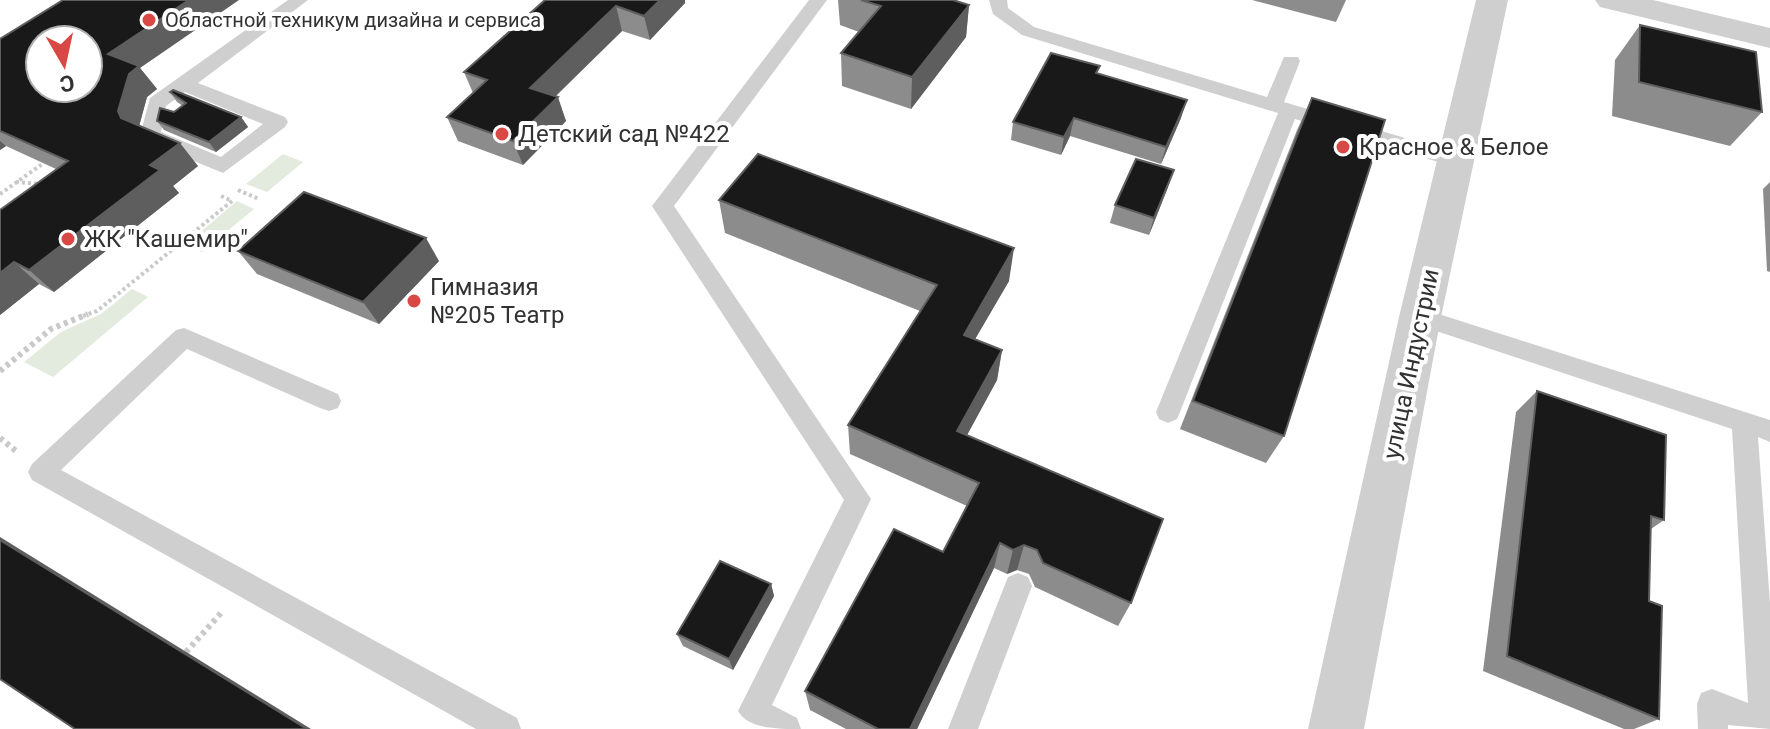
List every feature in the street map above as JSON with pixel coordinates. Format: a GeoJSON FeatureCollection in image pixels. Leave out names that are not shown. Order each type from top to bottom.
{"type":"FeatureCollection","features":[{"type":"Feature","properties":{"kind":"street","name":"улица Индустрии"},"geometry":{"type":"LineString","coordinates":[[1336,729],[1420,317],[1492,0]]}},
{"type":"Feature","properties":{"kind":"street"},"geometry":{"type":"LineString","coordinates":[[1611,0],[1770,38]]}},
{"type":"Feature","properties":{"kind":"lane"},"geometry":{"type":"LineString","coordinates":[[183,84],[278,122],[223,166],[150,135],[157,103],[183,84],[299,0]]}},
{"type":"Feature","properties":{"kind":"lane"},"geometry":{"type":"LineString","coordinates":[[786,729],[749,720],[858,499],[663,206],[818,0]]}},
{"type":"Feature","properties":{"kind":"lane"},"geometry":{"type":"LineString","coordinates":[[998,0],[999,10],[1028,31],[1455,160]]}},
{"type":"Feature","properties":{"kind":"lane"},"geometry":{"type":"LineString","coordinates":[[1168,412],[1281,108],[1291,61]]}},
{"type":"Feature","properties":{"kind":"lane"},"geometry":{"type":"LineString","coordinates":[[157,103],[180,112]]}},
{"type":"Feature","properties":{"kind":"lane"},"geometry":{"type":"LineString","coordinates":[[1420,317],[1770,431]]}},
{"type":"Feature","properties":{"kind":"lane"},"geometry":{"type":"LineString","coordinates":[[329,401],[184,337],[41,472],[506,729]]}},
{"type":"Feature","properties":{"kind":"lane"},"geometry":{"type":"LineString","coordinates":[[1713,729],[1712,704],[1764,725],[1744,422]]}},
{"type":"Feature","properties":{"kind":"lane"},"geometry":{"type":"LineString","coordinates":[[963,729],[1018,586]]}},
{"type":"Feature","properties":{"kind":"path"},"geometry":{"type":"LineString","coordinates":[[16,182],[47,185]]}},
{"type":"Feature","properties":{"kind":"path"},"geometry":{"type":"LineString","coordinates":[[0,371],[51,329],[97,311],[232,201],[206,189]]}},
{"type":"Feature","properties":{"kind":"path"},"geometry":{"type":"LineString","coordinates":[[186,652],[246,584]]}},
{"type":"Feature","properties":{"kind":"shaded area"},"geometry":{"type":"Polygon","coordinates":[[[283,154],[303,162],[267,192],[246,184],[283,154]]]}},
{"type":"Feature","properties":{"kind":"shaded area"},"geometry":{"type":"Polygon","coordinates":[[[237,201],[254,209],[202,252],[185,245],[237,201]]]}},
{"type":"Feature","properties":{"kind":"shaded area"},"geometry":{"type":"Polygon","coordinates":[[[132,289],[148,297],[53,377],[24,362],[61,332],[101,314],[132,289]]]}},
{"type":"Feature","properties":{"kind":"building"},"geometry":{"type":"Polygon","coordinates":[[[63,0],[189,0],[108,54],[139,66],[129,74],[118,111],[121,118],[180,143],[150,165],[160,170],[29,270],[14,262],[0,273],[0,210],[68,161],[0,131],[0,39],[24,24],[24,104],[104,104],[104,24],[24,24],[63,0]]]}},
{"type":"Feature","properties":{"kind":"building"},"geometry":{"type":"Polygon","coordinates":[[[545,0],[660,0],[644,16],[616,6],[530,88],[558,97],[513,141],[447,117],[487,80],[464,72],[545,0]]]}},
{"type":"Feature","properties":{"kind":"building"},"geometry":{"type":"Polygon","coordinates":[[[861,0],[953,0],[969,5],[912,77],[841,53],[881,6],[861,0]]]}},
{"type":"Feature","properties":{"kind":"building"},"geometry":{"type":"Polygon","coordinates":[[[1640,25],[1756,52],[1762,112],[1639,82],[1640,25]]]}},
{"type":"Feature","properties":{"kind":"building"},"geometry":{"type":"Polygon","coordinates":[[[1051,53],[1100,66],[1096,73],[1187,100],[1166,147],[1074,118],[1064,137],[1013,122],[1051,53]]]}},
{"type":"Feature","properties":{"kind":"building"},"geometry":{"type":"Polygon","coordinates":[[[173,90],[241,117],[209,142],[157,121],[160,108],[174,112],[186,103],[170,92],[173,90]]]}},
{"type":"Feature","properties":{"kind":"building"},"geometry":{"type":"Polygon","coordinates":[[[1312,98],[1385,120],[1284,436],[1193,401],[1312,98]]]}},
{"type":"Feature","properties":{"kind":"building"},"geometry":{"type":"Polygon","coordinates":[[[758,154],[1014,248],[964,335],[1002,350],[957,431],[1163,519],[1131,603],[1043,563],[1037,550],[1024,545],[1013,550],[1000,543],[910,729],[878,729],[805,691],[894,529],[943,552],[979,483],[848,425],[937,285],[719,200],[758,154]]]}},
{"type":"Feature","properties":{"kind":"building"},"geometry":{"type":"Polygon","coordinates":[[[1136,159],[1174,170],[1154,218],[1115,205],[1136,159]]]}},
{"type":"Feature","properties":{"kind":"building"},"geometry":{"type":"Polygon","coordinates":[[[304,192],[426,238],[363,302],[238,251],[304,192]]]}},
{"type":"Feature","properties":{"kind":"building"},"geometry":{"type":"Polygon","coordinates":[[[1537,391],[1666,435],[1664,520],[1651,516],[1649,601],[1662,606],[1659,719],[1507,656],[1537,391]]]}},
{"type":"Feature","properties":{"kind":"building"},"geometry":{"type":"Polygon","coordinates":[[[0,540],[307,729],[75,729],[0,679],[0,540]]]}},
{"type":"Feature","properties":{"kind":"building"},"geometry":{"type":"Polygon","coordinates":[[[720,561],[771,584],[729,659],[677,634],[720,561]]]}},
{"type":"Feature","properties":{"kind":"place","name":"Областной техникум дизайна и сервиса"},"geometry":{"type":"Point","coordinates":[149,20]}},
{"type":"Feature","properties":{"kind":"place","name":"Детский сад №422"},"geometry":{"type":"Point","coordinates":[502,134]}},
{"type":"Feature","properties":{"kind":"place","name":"Красное & Белое"},"geometry":{"type":"Point","coordinates":[1343,147]}},
{"type":"Feature","properties":{"kind":"place","name":"ЖК \"Кашемир\""},"geometry":{"type":"Point","coordinates":[68,239]}},
{"type":"Feature","properties":{"kind":"place","name":"Гимназия №205 Театр"},"geometry":{"type":"Point","coordinates":[414,301]}}]}
